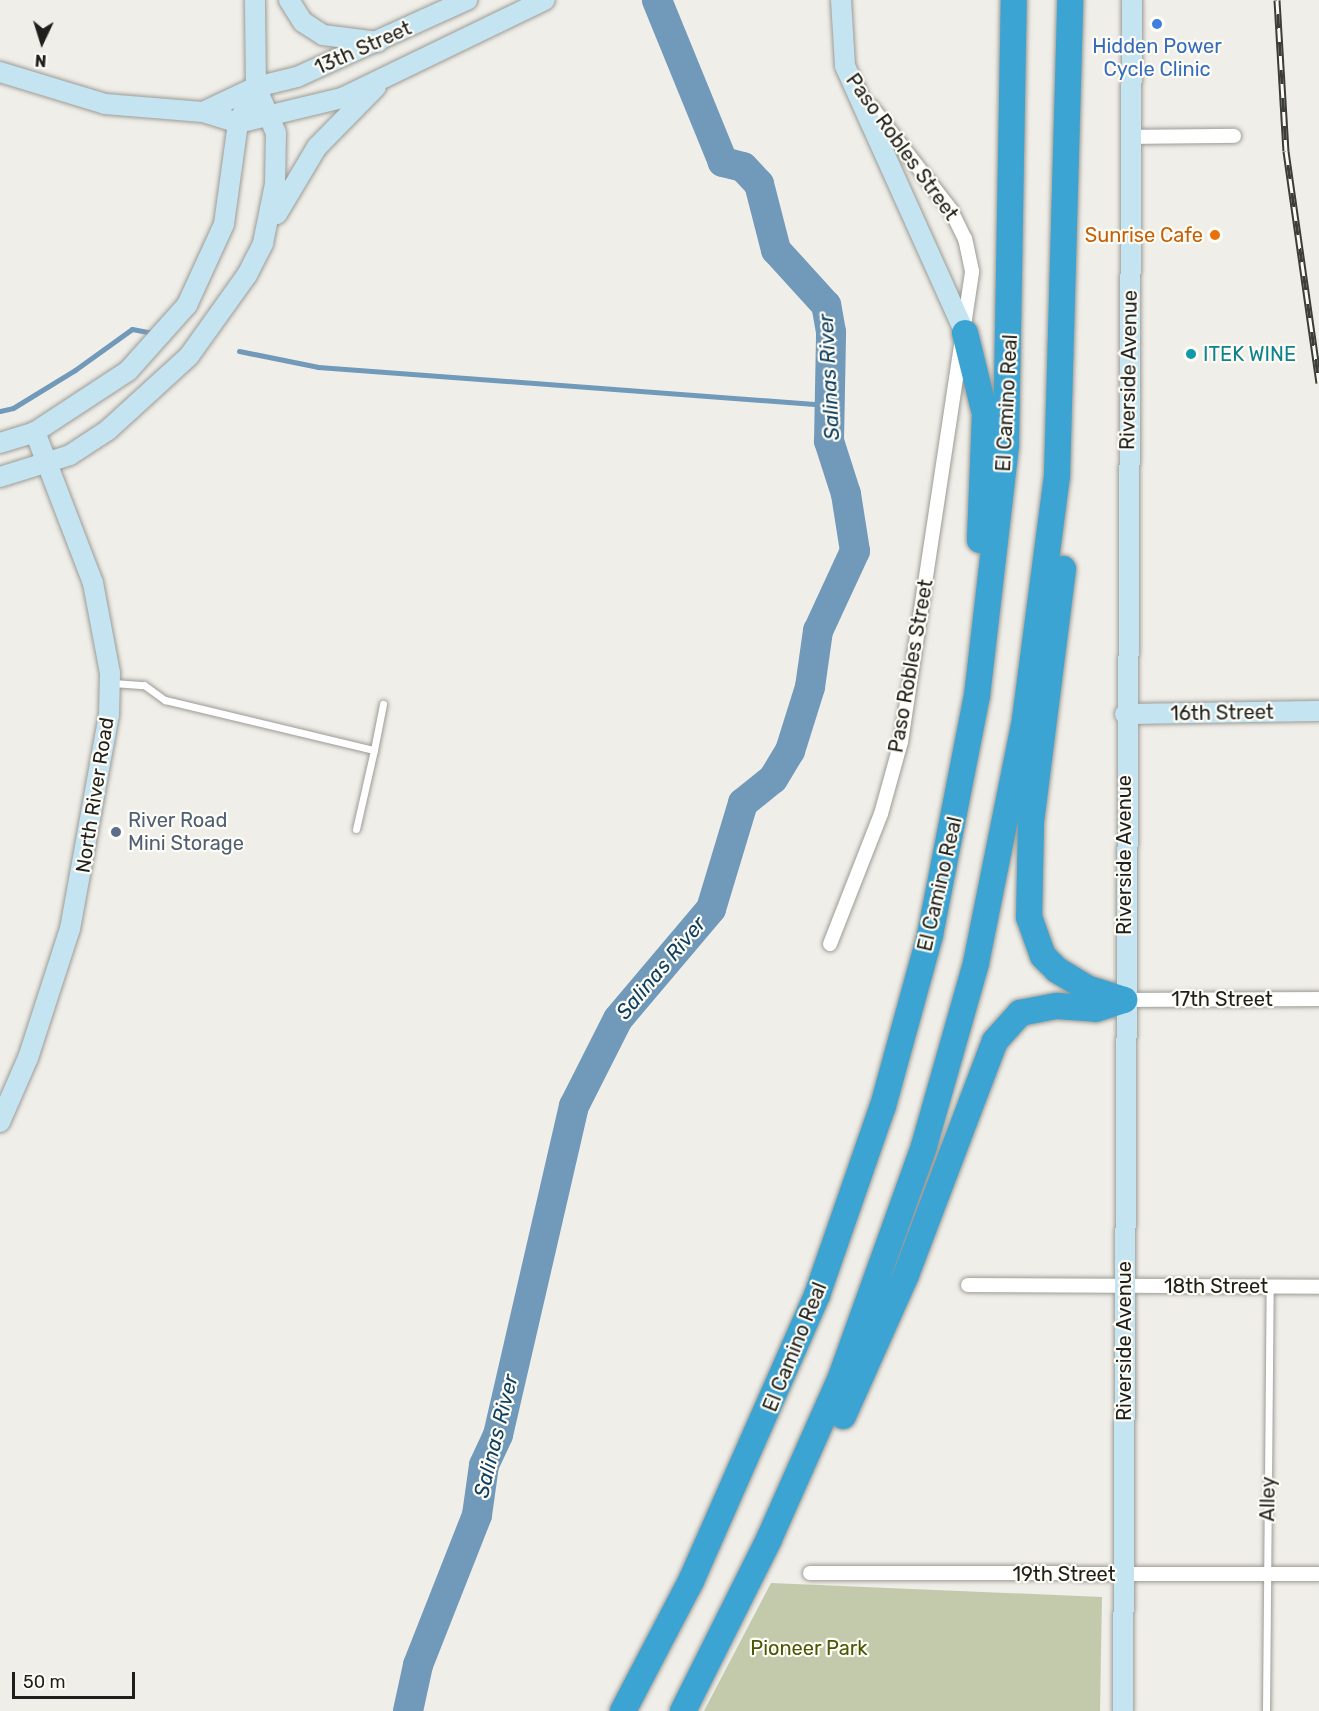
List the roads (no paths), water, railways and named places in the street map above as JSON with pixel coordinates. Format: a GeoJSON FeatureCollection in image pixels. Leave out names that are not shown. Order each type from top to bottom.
{"type":"FeatureCollection","features":[{"type":"Feature","properties":{"kind":"highway","name":"El Camino Real"},"geometry":{"type":"LineString","coordinates":[[623,1711],[696,1570],[779,1390],[825,1272],[883,1106],[930,935],[977,696],[1010,373],[1014,0]]}},
{"type":"Feature","properties":{"kind":"highway"},"geometry":{"type":"LineString","coordinates":[[683,1711],[704,1673],[841,1377],[894,1238],[952,1052],[997,868],[1025,719],[1057,476],[1070,0]]}},
{"type":"Feature","properties":{"kind":"highway"},"geometry":{"type":"LineString","coordinates":[[965,333],[985,414],[972,630],[977,696]]}},
{"type":"Feature","properties":{"kind":"highway"},"geometry":{"type":"LineString","coordinates":[[1057,476],[1064,553],[1031,824],[1029,917],[1043,956],[1057,970],[1089,989],[1124,1000]]}},
{"type":"Feature","properties":{"kind":"highway"},"geometry":{"type":"LineString","coordinates":[[704,1673],[728,1652],[823,1461],[906,1275],[995,1041],[1020,1013],[1058,1006],[1096,1010],[1124,1000]]}},
{"type":"Feature","properties":{"kind":"main road"},"geometry":{"type":"LineString","coordinates":[[255,0],[256,87],[271,117],[275,184],[262,243]]}},
{"type":"Feature","properties":{"kind":"main road"},"geometry":{"type":"LineString","coordinates":[[289,0],[303,22],[323,35],[380,41]]}},
{"type":"Feature","properties":{"kind":"main road","name":"13th Street"},"geometry":{"type":"LineString","coordinates":[[203,112],[256,87],[297,77],[466,0]]}},
{"type":"Feature","properties":{"kind":"main road","name":"13th Street"},"geometry":{"type":"LineString","coordinates":[[389,77],[545,0]]}},
{"type":"Feature","properties":{"kind":"main road","name":"Paso Robles Street"},"geometry":{"type":"LineString","coordinates":[[842,0],[845,66],[965,333]]}},
{"type":"Feature","properties":{"kind":"main road","name":"Riverside Avenue"},"geometry":{"type":"LineString","coordinates":[[1123,1711],[1125,714],[1132,0]]}},
{"type":"Feature","properties":{"kind":"main road"},"geometry":{"type":"LineString","coordinates":[[0,72],[105,104],[203,112],[238,123],[271,117],[389,77]]}},
{"type":"Feature","properties":{"kind":"main road"},"geometry":{"type":"LineString","coordinates":[[0,477],[48,464],[108,430],[189,356],[262,243],[317,147],[389,77]]}},
{"type":"Feature","properties":{"kind":"main road"},"geometry":{"type":"LineString","coordinates":[[0,443],[35,432],[128,371],[187,305],[224,224],[238,123],[256,87]]}},
{"type":"Feature","properties":{"kind":"main road","name":"North River Road"},"geometry":{"type":"LineString","coordinates":[[0,1122],[28,1058],[70,929],[103,769],[110,682],[93,583],[35,432]]}},
{"type":"Feature","properties":{"kind":"main road","name":"16th Street"},"geometry":{"type":"LineString","coordinates":[[1125,714],[1319,711]]}},
{"type":"Feature","properties":{"kind":"street","name":"Paso Robles Street"},"geometry":{"type":"LineString","coordinates":[[830,944],[881,814],[901,742],[954,378],[965,333],[972,271],[965,239],[951,210],[896,144],[845,66]]}},
{"type":"Feature","properties":{"kind":"street"},"geometry":{"type":"LineString","coordinates":[[1131,136],[1234,136]]}},
{"type":"Feature","properties":{"kind":"street","name":"Paso Robles Street"},"geometry":{"type":"LineString","coordinates":[[938,273],[953,332],[954,378]]}},
{"type":"Feature","properties":{"kind":"street","name":"17th Street"},"geometry":{"type":"LineString","coordinates":[[1124,1000],[1319,999]]}},
{"type":"Feature","properties":{"kind":"street","name":"18th Street"},"geometry":{"type":"LineString","coordinates":[[968,1285],[1319,1287]]}},
{"type":"Feature","properties":{"kind":"street","name":"19th Street"},"geometry":{"type":"LineString","coordinates":[[810,1573],[1319,1574]]}},
{"type":"Feature","properties":{"kind":"lane"},"geometry":{"type":"LineString","coordinates":[[110,682],[144,685],[165,700],[374,750]]}},
{"type":"Feature","properties":{"kind":"lane"},"geometry":{"type":"LineString","coordinates":[[356,829],[383,704]]}},
{"type":"Feature","properties":{"kind":"lane","name":"Alley"},"geometry":{"type":"LineString","coordinates":[[1266,1711],[1270,1286]]}},
{"type":"Feature","properties":{"kind":"water"},"geometry":{"type":"Polygon","coordinates":[[[618,1019],[615,1054],[579,1104],[565,1108],[563,1096],[588,1047],[618,1019]]]}},
{"type":"Feature","properties":{"kind":"waterway","name":"Salinas River"},"geometry":{"type":"LineString","coordinates":[[408,1711],[418,1665],[477,1515],[484,1465],[498,1435],[574,1106],[618,1019],[711,909],[743,803],[773,779],[790,751],[810,687],[818,631],[855,551],[846,494],[829,441],[831,332],[826,305],[776,250],[759,184],[743,167],[723,162],[657,0]]}},
{"type":"Feature","properties":{"kind":"waterway"},"geometry":{"type":"LineString","coordinates":[[0,411],[13,408],[75,370],[132,329],[153,333]]}},
{"type":"Feature","properties":{"kind":"waterway"},"geometry":{"type":"LineString","coordinates":[[239,351],[318,367],[828,405]]}},
{"type":"Feature","properties":{"kind":"railway"},"geometry":{"type":"LineString","coordinates":[[1277,0],[1286,151],[1319,383]]}},
{"type":"Feature","properties":{"kind":"place","name":"Hidden Power Cycle Clinic"},"geometry":{"type":"Point","coordinates":[1157,24]}},
{"type":"Feature","properties":{"kind":"place","name":"Sunrise Cafe"},"geometry":{"type":"Point","coordinates":[1215,235]}},
{"type":"Feature","properties":{"kind":"place","name":"ITEK WINE"},"geometry":{"type":"Point","coordinates":[1191,354]}},
{"type":"Feature","properties":{"kind":"place","name":"River Road Mini Storage"},"geometry":{"type":"Point","coordinates":[116,832]}},
{"type":"Feature","properties":{"kind":"park label","name":"Pioneer Park"},"geometry":{"type":"Point","coordinates":[809,1648]}}]}
